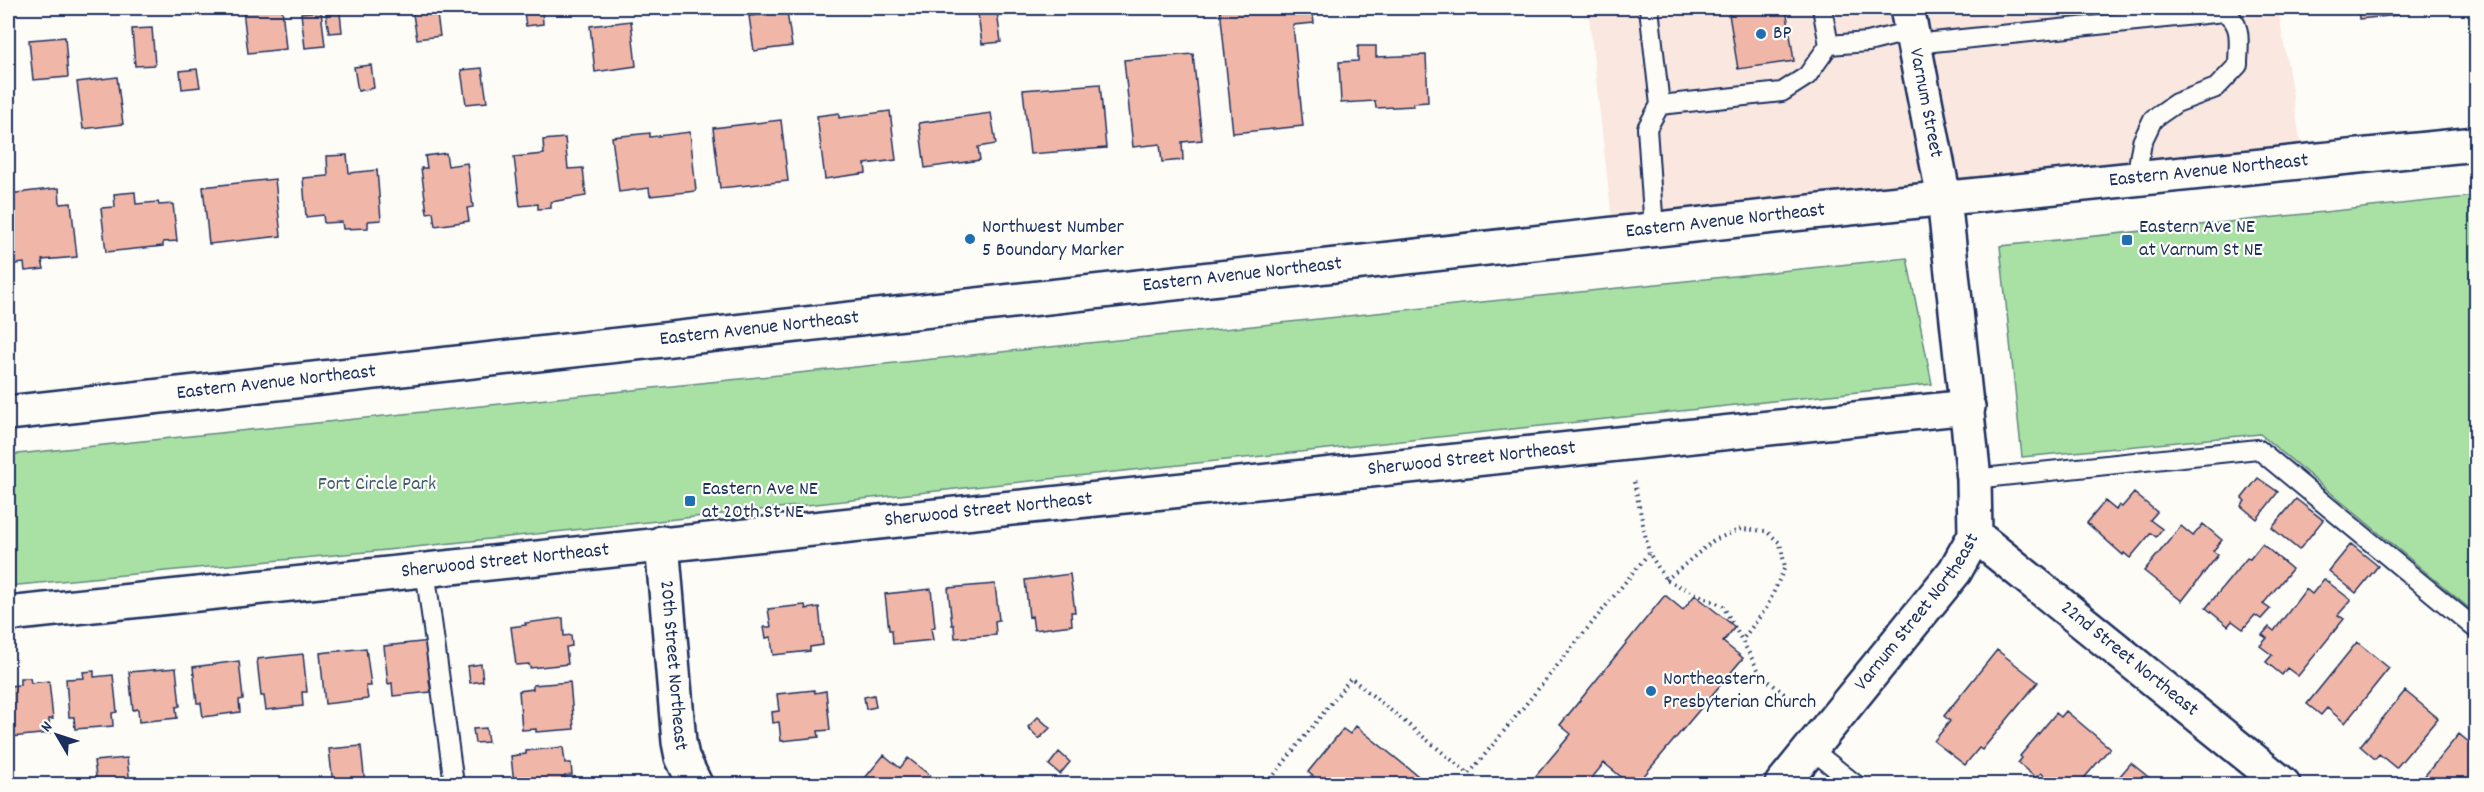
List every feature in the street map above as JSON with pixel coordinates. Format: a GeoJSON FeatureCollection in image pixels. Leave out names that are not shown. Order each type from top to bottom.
{"type":"FeatureCollection","features":[{"type":"Feature","properties":{"kind":"street","name":"Varnum Street"},"geometry":{"type":"LineString","coordinates":[[1911,28],[1944,198]]}},
{"type":"Feature","properties":{"kind":"street","name":"Eastern Avenue Northeast"},"geometry":{"type":"LineString","coordinates":[[8,413],[1944,198],[2476,144]]}},
{"type":"Feature","properties":{"kind":"street","name":"Varnum Street Northeast"},"geometry":{"type":"LineString","coordinates":[[1782,784],[1955,571],[1975,535],[1974,479],[1968,407],[1944,198]]}},
{"type":"Feature","properties":{"kind":"street","name":"Sherwood Street Northeast"},"geometry":{"type":"LineString","coordinates":[[8,614],[662,543],[1968,407]]}},
{"type":"Feature","properties":{"kind":"street","name":"22nd Street Northeast"},"geometry":{"type":"LineString","coordinates":[[1975,535],[2283,784]]}},
{"type":"Feature","properties":{"kind":"street","name":"20th Street Northeast"},"geometry":{"type":"LineString","coordinates":[[662,543],[679,742],[682,757],[696,784]]}},
{"type":"Feature","properties":{"kind":"lane"},"geometry":{"type":"LineString","coordinates":[[1649,8],[1660,105],[1647,128],[1654,230]]}},
{"type":"Feature","properties":{"kind":"lane"},"geometry":{"type":"LineString","coordinates":[[1660,105],[1782,92],[1807,76],[1829,45],[1822,8]]}},
{"type":"Feature","properties":{"kind":"lane"},"geometry":{"type":"LineString","coordinates":[[1829,45],[1869,42],[1911,28],[2224,12],[2234,18],[2239,29],[2238,65],[2216,88],[2176,103],[2153,119],[2142,142],[2136,179]]}},
{"type":"Feature","properties":{"kind":"lane"},"geometry":{"type":"LineString","coordinates":[[1974,479],[2258,449],[2476,629]]}},
{"type":"Feature","properties":{"kind":"lane"},"geometry":{"type":"LineString","coordinates":[[425,569],[454,784]]}},
{"type":"Feature","properties":{"kind":"lane"},"geometry":{"type":"LineString","coordinates":[[1811,749],[1855,784]]}},
{"type":"Feature","properties":{"kind":"path"},"geometry":{"type":"LineString","coordinates":[[1634,482],[1649,553],[1666,580],[1723,606],[1761,675],[1793,701]]}},
{"type":"Feature","properties":{"kind":"path"},"geometry":{"type":"LineString","coordinates":[[1666,580],[1714,540],[1741,529],[1766,531],[1780,543],[1785,567],[1766,609],[1742,640]]}},
{"type":"Feature","properties":{"kind":"path"},"geometry":{"type":"LineString","coordinates":[[1267,784],[1351,678],[1469,774],[1649,553]]}},
{"type":"Feature","properties":{"kind":"shaded area"},"geometry":{"type":"Polygon","coordinates":[[[1588,8],[2278,8],[2302,151],[1612,220],[1588,8]]]}},
{"type":"Feature","properties":{"kind":"green space"},"geometry":{"type":"Polygon","coordinates":[[[2476,196],[2476,614],[2260,434],[2022,457],[2000,246],[2476,196]]]}},
{"type":"Feature","properties":{"kind":"green space","name":"Fort Circle Park"},"geometry":{"type":"Polygon","coordinates":[[[1907,258],[1932,384],[387,550],[8,586],[8,455],[1907,258]]]}},
{"type":"Feature","properties":{"kind":"building"},"geometry":{"type":"Polygon","coordinates":[[[282,8],[286,49],[248,53],[243,10],[282,8]]]}},
{"type":"Feature","properties":{"kind":"building"},"geometry":{"type":"Polygon","coordinates":[[[412,8],[436,8],[440,36],[417,39],[412,8]]]}},
{"type":"Feature","properties":{"kind":"building"},"geometry":{"type":"Polygon","coordinates":[[[1171,8],[1195,8],[1171,10],[1171,8]]]}},
{"type":"Feature","properties":{"kind":"building"},"geometry":{"type":"Polygon","coordinates":[[[1220,8],[1312,8],[1314,23],[1293,25],[1303,126],[1233,133],[1220,8]]]}},
{"type":"Feature","properties":{"kind":"building","name":"BP"},"geometry":{"type":"Polygon","coordinates":[[[1728,8],[1786,8],[1794,61],[1738,69],[1728,8]]]}},
{"type":"Feature","properties":{"kind":"building"},"geometry":{"type":"Polygon","coordinates":[[[2358,8],[2398,8],[2399,15],[2359,19],[2358,8]]]}},
{"type":"Feature","properties":{"kind":"building"},"geometry":{"type":"Polygon","coordinates":[[[542,10],[543,24],[526,26],[524,12],[542,10]]]}},
{"type":"Feature","properties":{"kind":"building"},"geometry":{"type":"Polygon","coordinates":[[[321,11],[325,46],[305,48],[301,13],[321,11]]]}},
{"type":"Feature","properties":{"kind":"building"},"geometry":{"type":"Polygon","coordinates":[[[787,12],[792,46],[754,51],[749,16],[787,12]]]}},
{"type":"Feature","properties":{"kind":"building"},"geometry":{"type":"Polygon","coordinates":[[[997,12],[1001,42],[982,44],[978,14],[997,12]]]}},
{"type":"Feature","properties":{"kind":"building"},"geometry":{"type":"Polygon","coordinates":[[[340,13],[342,32],[329,33],[326,14],[340,13]]]}},
{"type":"Feature","properties":{"kind":"building"},"geometry":{"type":"Polygon","coordinates":[[[631,21],[636,66],[595,72],[590,26],[631,21]]]}},
{"type":"Feature","properties":{"kind":"building"},"geometry":{"type":"Polygon","coordinates":[[[152,28],[155,65],[135,66],[132,29],[152,28]]]}},
{"type":"Feature","properties":{"kind":"building"},"geometry":{"type":"Polygon","coordinates":[[[65,37],[68,77],[33,80],[29,40],[65,37]]]}},
{"type":"Feature","properties":{"kind":"building"},"geometry":{"type":"Polygon","coordinates":[[[1358,46],[1376,46],[1376,57],[1426,55],[1428,102],[1413,103],[1413,106],[1376,108],[1375,101],[1341,103],[1339,62],[1358,61],[1358,46]]]}},
{"type":"Feature","properties":{"kind":"building"},"geometry":{"type":"Polygon","coordinates":[[[1193,54],[1202,140],[1182,142],[1183,160],[1162,162],[1160,144],[1133,147],[1124,60],[1193,54]]]}},
{"type":"Feature","properties":{"kind":"building"},"geometry":{"type":"Polygon","coordinates":[[[371,65],[374,88],[358,91],[354,67],[371,65]]]}},
{"type":"Feature","properties":{"kind":"building"},"geometry":{"type":"Polygon","coordinates":[[[482,68],[487,102],[466,104],[461,70],[482,68]]]}},
{"type":"Feature","properties":{"kind":"building"},"geometry":{"type":"Polygon","coordinates":[[[197,69],[200,87],[182,89],[180,71],[197,69]]]}},
{"type":"Feature","properties":{"kind":"building"},"geometry":{"type":"Polygon","coordinates":[[[117,77],[123,124],[83,129],[77,82],[117,77]]]}},
{"type":"Feature","properties":{"kind":"building"},"geometry":{"type":"Polygon","coordinates":[[[1100,84],[1106,148],[1030,154],[1023,90],[1100,84]]]}},
{"type":"Feature","properties":{"kind":"building"},"geometry":{"type":"Polygon","coordinates":[[[890,111],[896,160],[865,164],[866,173],[825,179],[817,116],[839,113],[839,118],[890,111]]]}},
{"type":"Feature","properties":{"kind":"building"},"geometry":{"type":"Polygon","coordinates":[[[991,113],[996,144],[978,147],[980,160],[925,168],[919,123],[991,113]]]}},
{"type":"Feature","properties":{"kind":"building"},"geometry":{"type":"Polygon","coordinates":[[[781,120],[788,181],[720,188],[713,128],[781,120]]]}},
{"type":"Feature","properties":{"kind":"building"},"geometry":{"type":"Polygon","coordinates":[[[690,132],[696,191],[650,196],[649,188],[619,192],[612,137],[650,133],[650,137],[690,132]]]}},
{"type":"Feature","properties":{"kind":"building"},"geometry":{"type":"Polygon","coordinates":[[[565,138],[568,169],[583,168],[586,196],[551,202],[551,208],[538,209],[538,204],[520,206],[514,157],[544,154],[543,140],[565,138]]]}},
{"type":"Feature","properties":{"kind":"building"},"geometry":{"type":"Polygon","coordinates":[[[446,153],[448,166],[467,163],[473,207],[467,208],[469,221],[435,226],[433,212],[427,213],[421,168],[427,168],[425,156],[446,153]]]}},
{"type":"Feature","properties":{"kind":"building"},"geometry":{"type":"Polygon","coordinates":[[[347,155],[349,173],[377,170],[381,220],[368,221],[368,228],[343,229],[342,222],[324,223],[323,215],[306,217],[303,178],[328,176],[327,156],[347,155]]]}},
{"type":"Feature","properties":{"kind":"building"},"geometry":{"type":"Polygon","coordinates":[[[275,179],[281,236],[209,244],[203,187],[275,179]]]}},
{"type":"Feature","properties":{"kind":"building"},"geometry":{"type":"Polygon","coordinates":[[[59,188],[60,204],[71,203],[77,257],[42,260],[44,269],[25,271],[24,263],[8,265],[8,194],[59,188]]]}},
{"type":"Feature","properties":{"kind":"building"},"geometry":{"type":"Polygon","coordinates":[[[135,192],[136,204],[158,202],[159,205],[173,204],[177,241],[163,242],[163,246],[106,252],[101,208],[115,207],[114,194],[135,192]]]}},
{"type":"Feature","properties":{"kind":"building"},"geometry":{"type":"Polygon","coordinates":[[[2258,478],[2278,492],[2257,519],[2241,506],[2245,501],[2242,498],[2258,478]]]}},
{"type":"Feature","properties":{"kind":"building"},"geometry":{"type":"Polygon","coordinates":[[[2134,493],[2157,512],[2150,520],[2162,529],[2156,537],[2151,533],[2130,558],[2124,553],[2123,555],[2087,523],[2105,501],[2116,510],[2119,505],[2122,507],[2134,493]]]}},
{"type":"Feature","properties":{"kind":"building"},"geometry":{"type":"Polygon","coordinates":[[[2296,499],[2323,520],[2299,550],[2272,528],[2296,499]]]}},
{"type":"Feature","properties":{"kind":"building"},"geometry":{"type":"Polygon","coordinates":[[[2203,524],[2222,540],[2213,551],[2218,555],[2182,601],[2144,571],[2181,526],[2193,536],[2203,524]]]}},
{"type":"Feature","properties":{"kind":"building"},"geometry":{"type":"Polygon","coordinates":[[[2262,544],[2292,569],[2263,604],[2270,609],[2261,619],[2255,615],[2243,629],[2232,621],[2228,626],[2206,608],[2247,558],[2250,559],[2262,544]]]}},
{"type":"Feature","properties":{"kind":"building"},"geometry":{"type":"Polygon","coordinates":[[[2351,544],[2378,566],[2356,593],[2329,571],[2351,544]]]}},
{"type":"Feature","properties":{"kind":"building"},"geometry":{"type":"Polygon","coordinates":[[[1070,574],[1075,612],[1071,612],[1072,625],[1034,630],[1032,616],[1029,617],[1025,580],[1070,574]]]}},
{"type":"Feature","properties":{"kind":"building"},"geometry":{"type":"Polygon","coordinates":[[[2324,579],[2351,600],[2338,615],[2344,619],[2298,676],[2287,668],[2282,675],[2266,662],[2272,655],[2260,646],[2267,638],[2262,635],[2269,627],[2274,631],[2306,589],[2312,594],[2324,579]]]}},
{"type":"Feature","properties":{"kind":"building"},"geometry":{"type":"Polygon","coordinates":[[[995,584],[999,620],[995,621],[996,635],[955,638],[948,588],[995,584]]]}},
{"type":"Feature","properties":{"kind":"building"},"geometry":{"type":"Polygon","coordinates":[[[931,589],[935,627],[931,628],[933,640],[893,644],[885,594],[931,589]]]}},
{"type":"Feature","properties":{"kind":"building","name":"Northeastern Presbyterian Church"},"geometry":{"type":"Polygon","coordinates":[[[1665,595],[1683,610],[1695,595],[1735,627],[1723,642],[1743,658],[1637,784],[1630,784],[1604,763],[1587,784],[1529,784],[1571,734],[1560,725],[1665,595]]]}},
{"type":"Feature","properties":{"kind":"building"},"geometry":{"type":"Polygon","coordinates":[[[805,605],[806,609],[819,607],[823,645],[810,647],[810,651],[773,655],[771,637],[766,638],[764,627],[771,627],[768,609],[805,605]]]}},
{"type":"Feature","properties":{"kind":"building"},"geometry":{"type":"Polygon","coordinates":[[[563,618],[564,636],[571,635],[572,646],[566,647],[568,664],[530,668],[529,664],[516,665],[511,627],[563,618]]]}},
{"type":"Feature","properties":{"kind":"building"},"geometry":{"type":"Polygon","coordinates":[[[430,641],[434,679],[429,680],[431,692],[393,696],[392,683],[388,684],[384,646],[430,641]]]}},
{"type":"Feature","properties":{"kind":"building"},"geometry":{"type":"Polygon","coordinates":[[[2357,642],[2389,668],[2345,723],[2327,708],[2321,715],[2307,704],[2357,642]]]}},
{"type":"Feature","properties":{"kind":"building"},"geometry":{"type":"Polygon","coordinates":[[[366,648],[371,686],[366,686],[368,699],[325,704],[320,653],[366,648]]]}},
{"type":"Feature","properties":{"kind":"building"},"geometry":{"type":"Polygon","coordinates":[[[1997,650],[2038,682],[1982,750],[1979,748],[1965,765],[1934,741],[1950,721],[1944,716],[1997,650]]]}},
{"type":"Feature","properties":{"kind":"building"},"geometry":{"type":"Polygon","coordinates":[[[303,654],[307,692],[302,692],[303,706],[266,710],[264,696],[261,696],[257,659],[303,654]]]}},
{"type":"Feature","properties":{"kind":"building"},"geometry":{"type":"Polygon","coordinates":[[[239,661],[243,699],[239,700],[240,712],[203,717],[201,703],[197,703],[193,667],[239,661]]]}},
{"type":"Feature","properties":{"kind":"building"},"geometry":{"type":"Polygon","coordinates":[[[481,664],[483,681],[470,683],[468,666],[481,664]]]}},
{"type":"Feature","properties":{"kind":"building"},"geometry":{"type":"Polygon","coordinates":[[[176,668],[180,706],[176,707],[177,718],[139,722],[138,709],[133,710],[129,672],[176,668]]]}},
{"type":"Feature","properties":{"kind":"building"},"geometry":{"type":"Polygon","coordinates":[[[94,671],[94,677],[113,675],[117,712],[112,713],[113,726],[75,729],[74,717],[69,717],[66,679],[84,678],[83,672],[94,671]]]}},
{"type":"Feature","properties":{"kind":"building"},"geometry":{"type":"Polygon","coordinates":[[[20,678],[30,678],[31,683],[49,681],[53,719],[49,719],[50,733],[11,737],[8,724],[8,686],[20,685],[20,678]]]}},
{"type":"Feature","properties":{"kind":"building"},"geometry":{"type":"Polygon","coordinates":[[[570,682],[574,729],[536,732],[536,729],[522,730],[519,691],[533,689],[533,685],[570,682]]]}},
{"type":"Feature","properties":{"kind":"building"},"geometry":{"type":"Polygon","coordinates":[[[814,690],[815,693],[826,691],[830,730],[818,731],[819,737],[781,741],[779,722],[773,723],[772,712],[779,711],[777,694],[814,690]]]}},
{"type":"Feature","properties":{"kind":"building"},"geometry":{"type":"Polygon","coordinates":[[[2405,691],[2438,718],[2396,768],[2379,754],[2375,759],[2360,746],[2405,691]]]}},
{"type":"Feature","properties":{"kind":"building"},"geometry":{"type":"Polygon","coordinates":[[[874,695],[876,707],[866,709],[864,697],[874,695]]]}},
{"type":"Feature","properties":{"kind":"building"},"geometry":{"type":"Polygon","coordinates":[[[2066,711],[2110,748],[2079,784],[2055,784],[2041,773],[2036,778],[2018,763],[2022,758],[2020,756],[2056,713],[2061,717],[2066,711]]]}},
{"type":"Feature","properties":{"kind":"building"},"geometry":{"type":"Polygon","coordinates":[[[1038,717],[1050,728],[1039,739],[1028,727],[1038,717]]]}},
{"type":"Feature","properties":{"kind":"building"},"geometry":{"type":"Polygon","coordinates":[[[1356,726],[1428,784],[1308,784],[1314,777],[1308,772],[1343,729],[1350,734],[1356,726]]]}},
{"type":"Feature","properties":{"kind":"building"},"geometry":{"type":"Polygon","coordinates":[[[486,728],[488,742],[475,743],[473,729],[486,728]]]}},
{"type":"Feature","properties":{"kind":"building"},"geometry":{"type":"Polygon","coordinates":[[[2459,734],[2476,748],[2476,778],[2471,784],[2418,784],[2459,734]]]}},
{"type":"Feature","properties":{"kind":"building"},"geometry":{"type":"Polygon","coordinates":[[[361,746],[365,784],[333,784],[329,749],[361,746]]]}},
{"type":"Feature","properties":{"kind":"building"},"geometry":{"type":"Polygon","coordinates":[[[563,747],[565,763],[571,763],[572,775],[565,776],[566,784],[514,784],[511,756],[526,754],[526,751],[563,747]]]}},
{"type":"Feature","properties":{"kind":"building"},"geometry":{"type":"Polygon","coordinates":[[[1059,752],[1070,762],[1060,774],[1049,765],[1059,752]]]}},
{"type":"Feature","properties":{"kind":"building"},"geometry":{"type":"Polygon","coordinates":[[[884,755],[900,768],[908,758],[941,784],[860,784],[884,755]]]}},
{"type":"Feature","properties":{"kind":"building"},"geometry":{"type":"Polygon","coordinates":[[[127,758],[130,784],[97,784],[94,761],[127,758]]]}},
{"type":"Feature","properties":{"kind":"building"},"geometry":{"type":"Polygon","coordinates":[[[2131,763],[2157,784],[2113,784],[2131,763]]]}},
{"type":"Feature","properties":{"kind":"place","name":"BP"},"geometry":{"type":"Point","coordinates":[1761,34]}},
{"type":"Feature","properties":{"kind":"place","name":"Northwest Number 5 Boundary Marker"},"geometry":{"type":"Point","coordinates":[970,239]}},
{"type":"Feature","properties":{"kind":"place","name":"Eastern Ave NE at Varnum St NE"},"geometry":{"type":"Point","coordinates":[2127,240]}},
{"type":"Feature","properties":{"kind":"place","name":"Eastern Ave NE at 20th St NE"},"geometry":{"type":"Point","coordinates":[690,501]}},
{"type":"Feature","properties":{"kind":"place","name":"Northeastern Presbyterian Church"},"geometry":{"type":"Point","coordinates":[1651,691]}}]}
